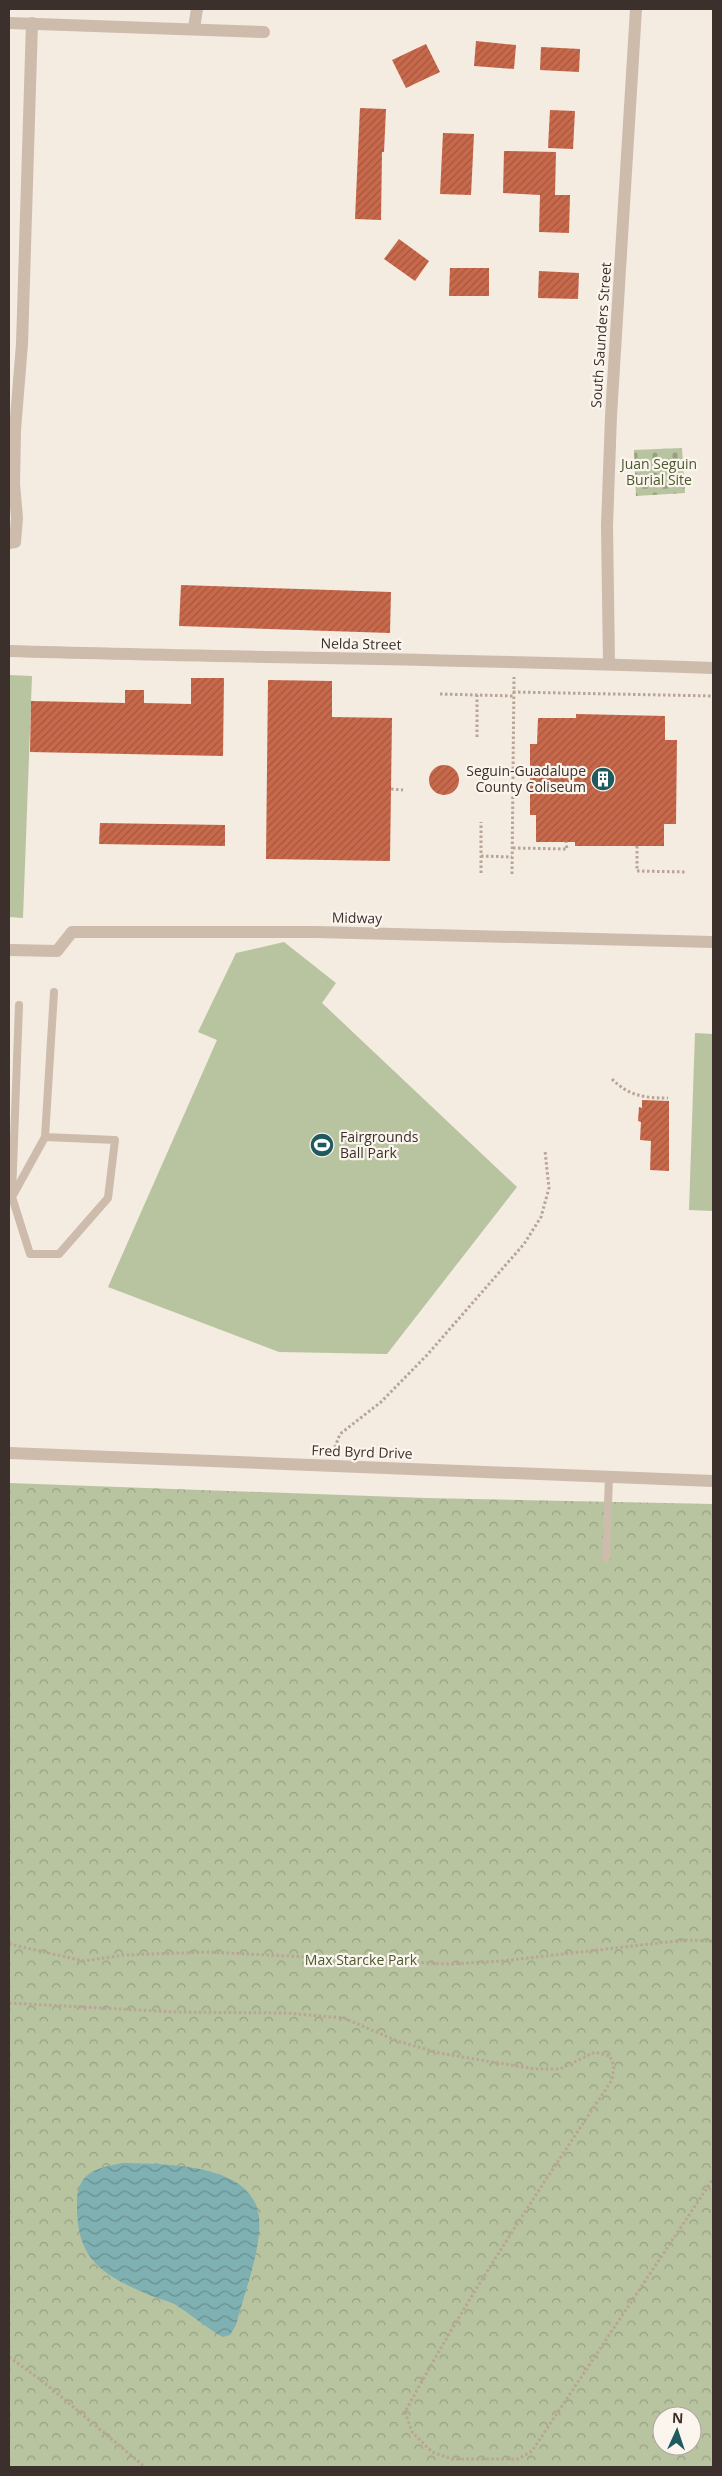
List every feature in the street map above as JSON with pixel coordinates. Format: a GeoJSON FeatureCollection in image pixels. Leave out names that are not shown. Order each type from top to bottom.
{"type":"FeatureCollection","features":[{"type":"Feature","properties":{"kind":"street"},"geometry":{"type":"LineString","coordinates":[[194,28],[197,9]]}},
{"type":"Feature","properties":{"kind":"street","name":"South Saunders Street"},"geometry":{"type":"LineString","coordinates":[[609,664],[607,526],[611,416],[636,9]]}},
{"type":"Feature","properties":{"kind":"street"},"geometry":{"type":"LineString","coordinates":[[9,23],[177,30],[194,28],[264,32]]}},
{"type":"Feature","properties":{"kind":"street"},"geometry":{"type":"LineString","coordinates":[[12,543],[17,518],[14,484],[15,430],[22,344],[32,23]]}},
{"type":"Feature","properties":{"kind":"street","name":"Nelda Street"},"geometry":{"type":"LineString","coordinates":[[9,651],[246,658],[514,661],[713,668]]}},
{"type":"Feature","properties":{"kind":"street","name":"Midway"},"geometry":{"type":"LineString","coordinates":[[9,950],[57,951],[72,932],[316,932],[713,942]]}},
{"type":"Feature","properties":{"kind":"street","name":"Fred Byrd Drive"},"geometry":{"type":"LineString","coordinates":[[9,1453],[713,1481]]}},
{"type":"Feature","properties":{"kind":"lane"},"geometry":{"type":"LineString","coordinates":[[10,1199],[45,1137],[54,992]]}},
{"type":"Feature","properties":{"kind":"lane"},"geometry":{"type":"LineString","coordinates":[[19,1005],[10,1199],[30,1254],[59,1254],[108,1198],[115,1140],[45,1137]]}},
{"type":"Feature","properties":{"kind":"lane"},"geometry":{"type":"LineString","coordinates":[[606,1558],[609,1477]]}},
{"type":"Feature","properties":{"kind":"path"},"geometry":{"type":"LineString","coordinates":[[512,874],[514,661]]}},
{"type":"Feature","properties":{"kind":"path"},"geometry":{"type":"LineString","coordinates":[[440,694],[713,696]]}},
{"type":"Feature","properties":{"kind":"path"},"geometry":{"type":"LineString","coordinates":[[477,695],[477,737]]}},
{"type":"Feature","properties":{"kind":"path"},"geometry":{"type":"LineString","coordinates":[[391,790],[403,790]]}},
{"type":"Feature","properties":{"kind":"path"},"geometry":{"type":"LineString","coordinates":[[481,822],[481,873]]}},
{"type":"Feature","properties":{"kind":"path"},"geometry":{"type":"LineString","coordinates":[[513,848],[566,849],[566,842]]}},
{"type":"Feature","properties":{"kind":"path"},"geometry":{"type":"LineString","coordinates":[[638,846],[637,871],[686,872]]}},
{"type":"Feature","properties":{"kind":"path"},"geometry":{"type":"LineString","coordinates":[[481,856],[512,857]]}},
{"type":"Feature","properties":{"kind":"path"},"geometry":{"type":"LineString","coordinates":[[612,1079],[622,1089],[636,1096],[668,1098]]}},
{"type":"Feature","properties":{"kind":"path"},"geometry":{"type":"LineString","coordinates":[[332,1465],[334,1446],[340,1434],[381,1402],[427,1355],[524,1244],[541,1217],[549,1188],[545,1151]]}},
{"type":"Feature","properties":{"kind":"path"},"geometry":{"type":"LineString","coordinates":[[9,1944],[84,1961],[124,1954],[208,1952],[449,1964],[502,1961],[685,1940],[713,1941]]}},
{"type":"Feature","properties":{"kind":"path"},"geometry":{"type":"LineString","coordinates":[[9,2003],[175,2012],[285,2013],[344,2018],[397,2041],[431,2050],[535,2070],[560,2069],[596,2052],[610,2056],[614,2066],[612,2080],[527,2208],[442,2344],[405,2412],[412,2432],[432,2452],[452,2459],[518,2459],[532,2451],[713,2179]]}},
{"type":"Feature","properties":{"kind":"path"},"geometry":{"type":"LineString","coordinates":[[9,2357],[41,2380],[145,2467]]}},
{"type":"Feature","properties":{"kind":"green space","name":"Juan Seguin Burial Site"},"geometry":{"type":"Polygon","coordinates":[[[682,448],[685,493],[636,496],[634,450],[682,448]]]}},
{"type":"Feature","properties":{"kind":"green space"},"geometry":{"type":"Polygon","coordinates":[[[9,675],[32,676],[23,918],[9,917],[9,675]]]}},
{"type":"Feature","properties":{"kind":"green space","name":"Fairgrounds Ball Park"},"geometry":{"type":"Polygon","coordinates":[[[284,942],[336,983],[322,1003],[517,1187],[387,1354],[279,1352],[108,1287],[217,1040],[198,1032],[236,953],[284,942]]]}},
{"type":"Feature","properties":{"kind":"green space"},"geometry":{"type":"Polygon","coordinates":[[[695,1033],[713,1034],[713,1211],[689,1210],[695,1033]]]}},
{"type":"Feature","properties":{"kind":"green space","name":"Max Starcke Park"},"geometry":{"type":"Polygon","coordinates":[[[9,1483],[426,1498],[713,1504],[713,2467],[9,2467],[9,1483]]]}},
{"type":"Feature","properties":{"kind":"water"},"geometry":{"type":"Polygon","coordinates":[[[122,2163],[159,2164],[203,2170],[224,2176],[241,2186],[253,2199],[259,2217],[258,2243],[236,2325],[230,2335],[223,2337],[176,2305],[130,2287],[116,2279],[94,2262],[86,2251],[78,2222],[77,2203],[81,2184],[90,2173],[104,2167],[122,2163]]]}},
{"type":"Feature","properties":{"kind":"building"},"geometry":{"type":"Polygon","coordinates":[[[476,41],[516,45],[514,69],[474,66],[476,41]]]}},
{"type":"Feature","properties":{"kind":"building"},"geometry":{"type":"Polygon","coordinates":[[[426,44],[440,72],[406,88],[392,60],[426,44]]]}},
{"type":"Feature","properties":{"kind":"building"},"geometry":{"type":"Polygon","coordinates":[[[541,47],[580,49],[579,72],[540,70],[541,47]]]}},
{"type":"Feature","properties":{"kind":"building"},"geometry":{"type":"Polygon","coordinates":[[[360,108],[386,109],[384,152],[382,152],[381,220],[355,219],[360,108]]]}},
{"type":"Feature","properties":{"kind":"building"},"geometry":{"type":"Polygon","coordinates":[[[550,110],[575,111],[573,149],[548,148],[550,110]]]}},
{"type":"Feature","properties":{"kind":"building"},"geometry":{"type":"Polygon","coordinates":[[[443,133],[474,134],[471,195],[440,194],[443,133]]]}},
{"type":"Feature","properties":{"kind":"building"},"geometry":{"type":"Polygon","coordinates":[[[504,151],[556,152],[555,195],[570,195],[569,233],[539,232],[540,195],[503,193],[504,151]]]}},
{"type":"Feature","properties":{"kind":"building"},"geometry":{"type":"Polygon","coordinates":[[[399,239],[429,261],[415,281],[384,259],[399,239]]]}},
{"type":"Feature","properties":{"kind":"building"},"geometry":{"type":"Polygon","coordinates":[[[450,268],[489,268],[489,296],[449,296],[450,268]]]}},
{"type":"Feature","properties":{"kind":"building"},"geometry":{"type":"Polygon","coordinates":[[[539,271],[579,273],[578,299],[538,298],[539,271]]]}},
{"type":"Feature","properties":{"kind":"building"},"geometry":{"type":"Polygon","coordinates":[[[181,585],[391,592],[390,633],[179,626],[181,585]]]}},
{"type":"Feature","properties":{"kind":"building"},"geometry":{"type":"Polygon","coordinates":[[[191,678],[224,678],[223,756],[30,752],[31,701],[125,703],[125,690],[144,690],[144,703],[191,704],[191,678]]]}},
{"type":"Feature","properties":{"kind":"building"},"geometry":{"type":"Polygon","coordinates":[[[268,680],[332,681],[332,717],[392,718],[390,861],[266,859],[268,680]]]}},
{"type":"Feature","properties":{"kind":"building","name":"Seguin-Guadalupe County Coliseum"},"geometry":{"type":"Polygon","coordinates":[[[576,714],[665,716],[665,740],[677,740],[676,824],[664,824],[664,846],[575,846],[575,842],[536,842],[536,815],[530,815],[530,744],[537,744],[538,718],[576,718],[576,714]]]}},
{"type":"Feature","properties":{"kind":"building"},"geometry":{"type":"Polygon","coordinates":[[[444,765],[455,769],[459,780],[455,791],[444,795],[433,791],[429,780],[433,769],[444,765]]]}},
{"type":"Feature","properties":{"kind":"building"},"geometry":{"type":"Polygon","coordinates":[[[100,823],[225,825],[225,846],[99,844],[100,823]]]}},
{"type":"Feature","properties":{"kind":"building"},"geometry":{"type":"Polygon","coordinates":[[[642,1100],[669,1101],[669,1171],[650,1170],[651,1141],[640,1140],[641,1122],[638,1121],[639,1107],[642,1108],[642,1100]]]}},
{"type":"Feature","properties":{"kind":"place","name":"Seguin-Guadalupe County Coliseum"},"geometry":{"type":"Point","coordinates":[603,779]}},
{"type":"Feature","properties":{"kind":"place","name":"Fairgrounds Ball Park"},"geometry":{"type":"Point","coordinates":[322,1145]}}]}
